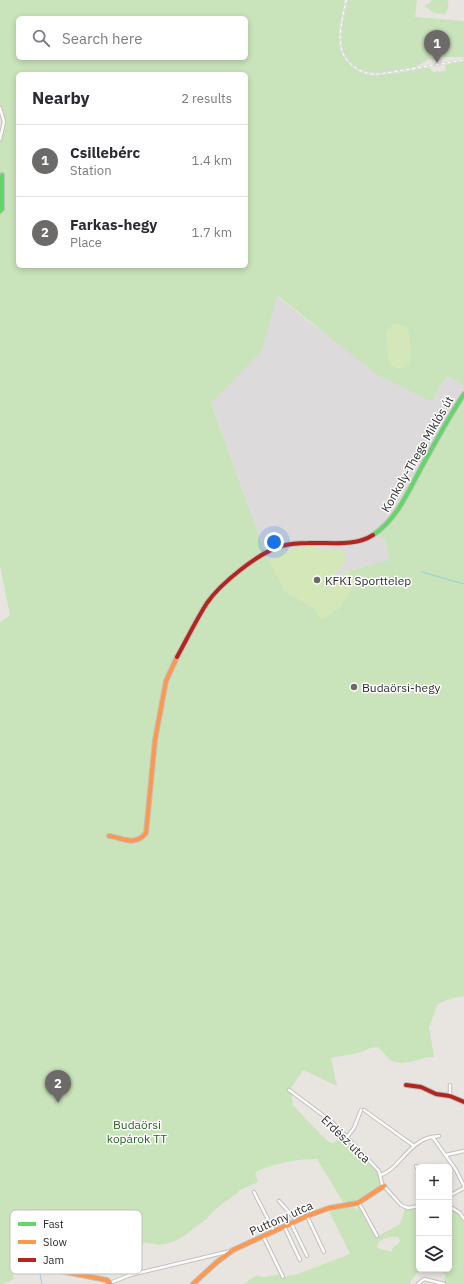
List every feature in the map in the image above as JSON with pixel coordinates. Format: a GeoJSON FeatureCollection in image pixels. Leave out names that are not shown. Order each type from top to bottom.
{"type":"FeatureCollection","features":[{"type":"Feature","properties":{"kind":"street"},"geometry":{"type":"LineString","coordinates":[[0,108],[4,122],[0,139]]}},
{"type":"Feature","properties":{"kind":"street"},"geometry":{"type":"LineString","coordinates":[[0,211],[2,209],[2,175]]}},
{"type":"Feature","properties":{"kind":"street","name":"Konkoly-Thege Miklós út"},"geometry":{"type":"LineString","coordinates":[[109,836],[118,836],[128,841],[137,842],[145,835],[148,825],[155,740],[164,690],[169,673],[207,603],[227,582],[253,560],[281,546],[299,543],[357,542],[364,540],[381,529],[391,519],[401,505],[452,412],[464,394]]}},
{"type":"Feature","properties":{"kind":"street"},"geometry":{"type":"LineString","coordinates":[[406,1085],[420,1087],[436,1094],[450,1096],[464,1102]]}},
{"type":"Feature","properties":{"kind":"street"},"geometry":{"type":"LineString","coordinates":[[450,1085],[450,1096]]}},
{"type":"Feature","properties":{"kind":"street","name":"Erdész utca"},"geometry":{"type":"LineString","coordinates":[[289,1090],[332,1122],[347,1136],[379,1171],[380,1178],[384,1186]]}},
{"type":"Feature","properties":{"kind":"street"},"geometry":{"type":"LineString","coordinates":[[347,1136],[354,1128],[363,1110],[414,1146]]}},
{"type":"Feature","properties":{"kind":"street"},"geometry":{"type":"LineString","coordinates":[[380,1175],[387,1172],[420,1141],[439,1136]]}},
{"type":"Feature","properties":{"kind":"street"},"geometry":{"type":"LineString","coordinates":[[432,1137],[456,1170],[464,1187],[452,1194]]}},
{"type":"Feature","properties":{"kind":"street"},"geometry":{"type":"LineString","coordinates":[[446,1155],[464,1152]]}},
{"type":"Feature","properties":{"kind":"street"},"geometry":{"type":"LineString","coordinates":[[384,1186],[403,1207],[416,1207]]}},
{"type":"Feature","properties":{"kind":"street","name":"Puttony utca"},"geometry":{"type":"LineString","coordinates":[[193,1284],[217,1262],[233,1250],[296,1220],[332,1207],[359,1202],[384,1186]]}},
{"type":"Feature","properties":{"kind":"street"},"geometry":{"type":"LineString","coordinates":[[254,1192],[274,1230]]}},
{"type":"Feature","properties":{"kind":"street"},"geometry":{"type":"LineString","coordinates":[[279,1201],[296,1220]]}},
{"type":"Feature","properties":{"kind":"street"},"geometry":{"type":"LineString","coordinates":[[359,1202],[377,1236]]}},
{"type":"Feature","properties":{"kind":"street"},"geometry":{"type":"LineString","coordinates":[[452,1208],[460,1213],[464,1219]]}},
{"type":"Feature","properties":{"kind":"street"},"geometry":{"type":"LineString","coordinates":[[307,1216],[324,1252]]}},
{"type":"Feature","properties":{"kind":"street"},"geometry":{"type":"LineString","coordinates":[[291,1222],[308,1256]]}},
{"type":"Feature","properties":{"kind":"street"},"geometry":{"type":"LineString","coordinates":[[284,1226],[300,1260]]}},
{"type":"Feature","properties":{"kind":"street"},"geometry":{"type":"LineString","coordinates":[[263,1236],[283,1277]]}},
{"type":"Feature","properties":{"kind":"street"},"geometry":{"type":"LineString","coordinates":[[142,1272],[233,1250]]}},
{"type":"Feature","properties":{"kind":"street"},"geometry":{"type":"LineString","coordinates":[[75,1274],[107,1280],[109,1283],[134,1274]]}},
{"type":"Feature","properties":{"kind":"street"},"geometry":{"type":"LineString","coordinates":[[418,1284],[424,1279],[444,1284]]}},
{"type":"Feature","properties":{"kind":"shaded area"},"geometry":{"type":"Polygon","coordinates":[[[276,295],[309,322],[432,402],[445,378],[449,377],[464,386],[464,391],[457,400],[391,514],[378,529],[373,532],[385,540],[389,560],[349,571],[335,578],[334,575],[345,563],[342,549],[285,551],[269,561],[211,402],[262,351],[276,295]]]}},
{"type":"Feature","properties":{"kind":"green space","name":"Budaörsi kopárok TT"},"geometry":{"type":"Polygon","coordinates":[[[0,0],[345,0],[339,30],[340,46],[345,60],[355,69],[364,73],[374,74],[395,73],[426,68],[430,68],[432,72],[446,71],[445,65],[464,61],[464,386],[449,377],[445,378],[432,402],[376,374],[277,295],[262,351],[211,403],[265,552],[285,591],[314,608],[338,609],[355,583],[349,571],[389,560],[385,540],[373,532],[378,529],[391,514],[457,400],[464,391],[464,996],[452,998],[438,1004],[429,1027],[434,1057],[400,1063],[391,1061],[378,1047],[370,1048],[362,1052],[331,1058],[337,1086],[303,1070],[291,1088],[293,1105],[324,1138],[332,1144],[338,1139],[346,1137],[380,1174],[380,1186],[360,1198],[361,1199],[353,1202],[343,1202],[317,1159],[311,1159],[276,1164],[260,1170],[255,1173],[258,1182],[238,1191],[239,1192],[217,1208],[203,1222],[184,1236],[165,1244],[159,1245],[145,1242],[144,1244],[142,1243],[142,1210],[10,1210],[10,1274],[13,1274],[14,1279],[0,1284],[0,622],[10,615],[0,566],[0,210],[2,181],[0,180],[0,142],[4,120],[0,106],[0,0]]]}},
{"type":"Feature","properties":{"kind":"green space"},"geometry":{"type":"Polygon","coordinates":[[[348,0],[417,0],[415,17],[464,21],[464,57],[441,57],[433,60],[429,59],[413,68],[390,72],[367,72],[357,68],[349,62],[343,52],[341,39],[342,24],[348,0]]]}},
{"type":"Feature","properties":{"kind":"green space"},"geometry":{"type":"Polygon","coordinates":[[[431,0],[447,0],[448,7],[445,14],[433,13],[426,8],[425,5],[430,3],[431,0]]]}},
{"type":"Feature","properties":{"kind":"green space"},"geometry":{"type":"Polygon","coordinates":[[[396,324],[403,325],[409,331],[411,354],[408,364],[403,368],[394,367],[388,362],[386,333],[391,326],[396,324]]]}},
{"type":"Feature","properties":{"kind":"green space","name":"KFKI Sporttelep"},"geometry":{"type":"Polygon","coordinates":[[[314,546],[318,549],[343,549],[345,563],[334,575],[335,578],[349,571],[355,583],[337,609],[321,620],[314,608],[285,591],[269,561],[290,550],[314,546]]]}},
{"type":"Feature","properties":{"kind":"green space"},"geometry":{"type":"Polygon","coordinates":[[[344,1204],[352,1204],[357,1211],[357,1205],[359,1205],[376,1237],[400,1224],[405,1208],[416,1206],[416,1272],[419,1272],[416,1274],[410,1284],[244,1284],[255,1276],[264,1277],[278,1275],[284,1277],[298,1274],[350,1254],[328,1209],[344,1204]],[[398,1237],[383,1239],[378,1243],[377,1247],[391,1252],[394,1246],[400,1241],[398,1237]]]}},
{"type":"Feature","properties":{"kind":"green space"},"geometry":{"type":"Polygon","coordinates":[[[452,1208],[464,1219],[464,1284],[438,1284],[437,1282],[443,1283],[446,1275],[442,1272],[452,1272],[452,1208]]]}},
{"type":"Feature","properties":{"kind":"waterway"},"geometry":{"type":"LineString","coordinates":[[422,572],[464,584]]}},
{"type":"Feature","properties":{"kind":"waterway"},"geometry":{"type":"LineString","coordinates":[[40,1274],[42,1284]]}},
{"type":"Feature","properties":{"kind":"railway"},"geometry":{"type":"LineString","coordinates":[[346,0],[340,37],[341,46],[343,54],[348,62],[361,71],[370,74],[380,74],[464,60]]}},
{"type":"Feature","properties":{"kind":"traffic: fast"},"geometry":{"type":"LineString","coordinates":[[0,211],[2,209],[2,175]]}},
{"type":"Feature","properties":{"kind":"traffic: fast"},"geometry":{"type":"LineString","coordinates":[[373,535],[389,521],[401,504],[452,412],[464,394]]}},
{"type":"Feature","properties":{"kind":"traffic: slow"},"geometry":{"type":"LineString","coordinates":[[109,836],[133,841],[142,837],[146,833],[155,740],[166,681],[177,657]]}},
{"type":"Feature","properties":{"kind":"traffic: slow"},"geometry":{"type":"LineString","coordinates":[[193,1284],[217,1262],[233,1250],[307,1216],[329,1208],[358,1203],[384,1186]]}},
{"type":"Feature","properties":{"kind":"traffic: slow"},"geometry":{"type":"LineString","coordinates":[[76,1274],[107,1280],[110,1283],[108,1284]]}},
{"type":"Feature","properties":{"kind":"traffic: jam"},"geometry":{"type":"LineString","coordinates":[[177,657],[199,616],[213,595],[230,578],[262,555],[281,546],[305,543],[350,543],[366,539],[373,535]]}},
{"type":"Feature","properties":{"kind":"traffic: jam"},"geometry":{"type":"LineString","coordinates":[[406,1085],[421,1087],[436,1094],[450,1096],[464,1102]]}},
{"type":"Feature","properties":{"kind":"place","name":"Csillebérc"},"geometry":{"type":"Point","coordinates":[437,63]}},
{"type":"Feature","properties":{"kind":"place","name":"KFKI Sporttelep"},"geometry":{"type":"Point","coordinates":[317,580]}},
{"type":"Feature","properties":{"kind":"place","name":"Budaörsi-hegy"},"geometry":{"type":"Point","coordinates":[354,687]}},
{"type":"Feature","properties":{"kind":"place","name":"Farkas-hegy"},"geometry":{"type":"Point","coordinates":[58,1103]}}]}
